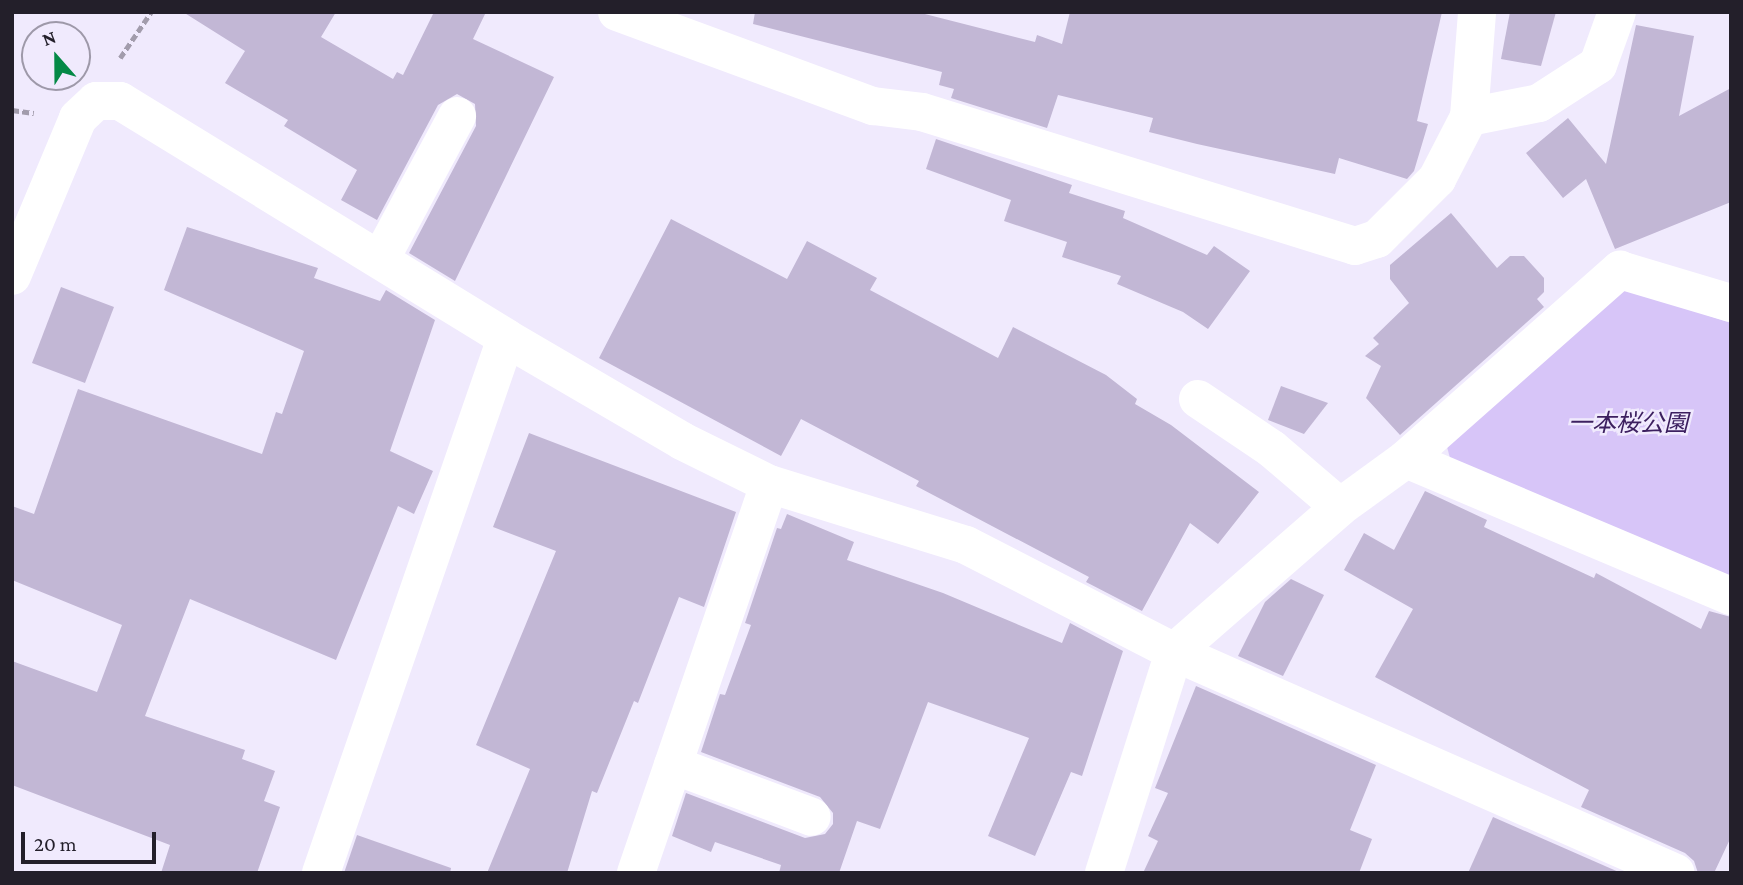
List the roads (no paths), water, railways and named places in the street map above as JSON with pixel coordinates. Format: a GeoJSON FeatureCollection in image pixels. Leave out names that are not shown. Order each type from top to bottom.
{"type":"FeatureCollection","features":[{"type":"Feature","properties":{"kind":"street"},"geometry":{"type":"LineString","coordinates":[[617,12],[873,106],[922,112],[1355,246],[1377,239],[1437,179],[1469,117],[1477,12]]}},
{"type":"Feature","properties":{"kind":"street"},"geometry":{"type":"LineString","coordinates":[[1469,117],[1539,103],[1598,65],[1618,12]]}},
{"type":"Feature","properties":{"kind":"street"},"geometry":{"type":"LineString","coordinates":[[12,276],[78,118],[96,101],[120,101],[381,258],[506,338],[682,441],[769,484],[966,545],[1174,652],[1676,873]]}},
{"type":"Feature","properties":{"kind":"street"},"geometry":{"type":"LineString","coordinates":[[381,258],[457,116]]}},
{"type":"Feature","properties":{"kind":"street"},"geometry":{"type":"LineString","coordinates":[[1104,873],[1174,652],[1340,507],[1406,459],[1620,270],[1731,303]]}},
{"type":"Feature","properties":{"kind":"street"},"geometry":{"type":"LineString","coordinates":[[321,873],[506,338]]}},
{"type":"Feature","properties":{"kind":"street"},"geometry":{"type":"LineString","coordinates":[[1198,399],[1272,449],[1340,507]]}},
{"type":"Feature","properties":{"kind":"street"},"geometry":{"type":"LineString","coordinates":[[1406,459],[1731,596]]}},
{"type":"Feature","properties":{"kind":"street"},"geometry":{"type":"LineString","coordinates":[[636,873],[769,484]]}},
{"type":"Feature","properties":{"kind":"street"},"geometry":{"type":"LineString","coordinates":[[673,765],[811,817]]}},
{"type":"Feature","properties":{"kind":"park label","name":"一本桜公園"},"geometry":{"type":"Point","coordinates":[1628,423]}}]}
